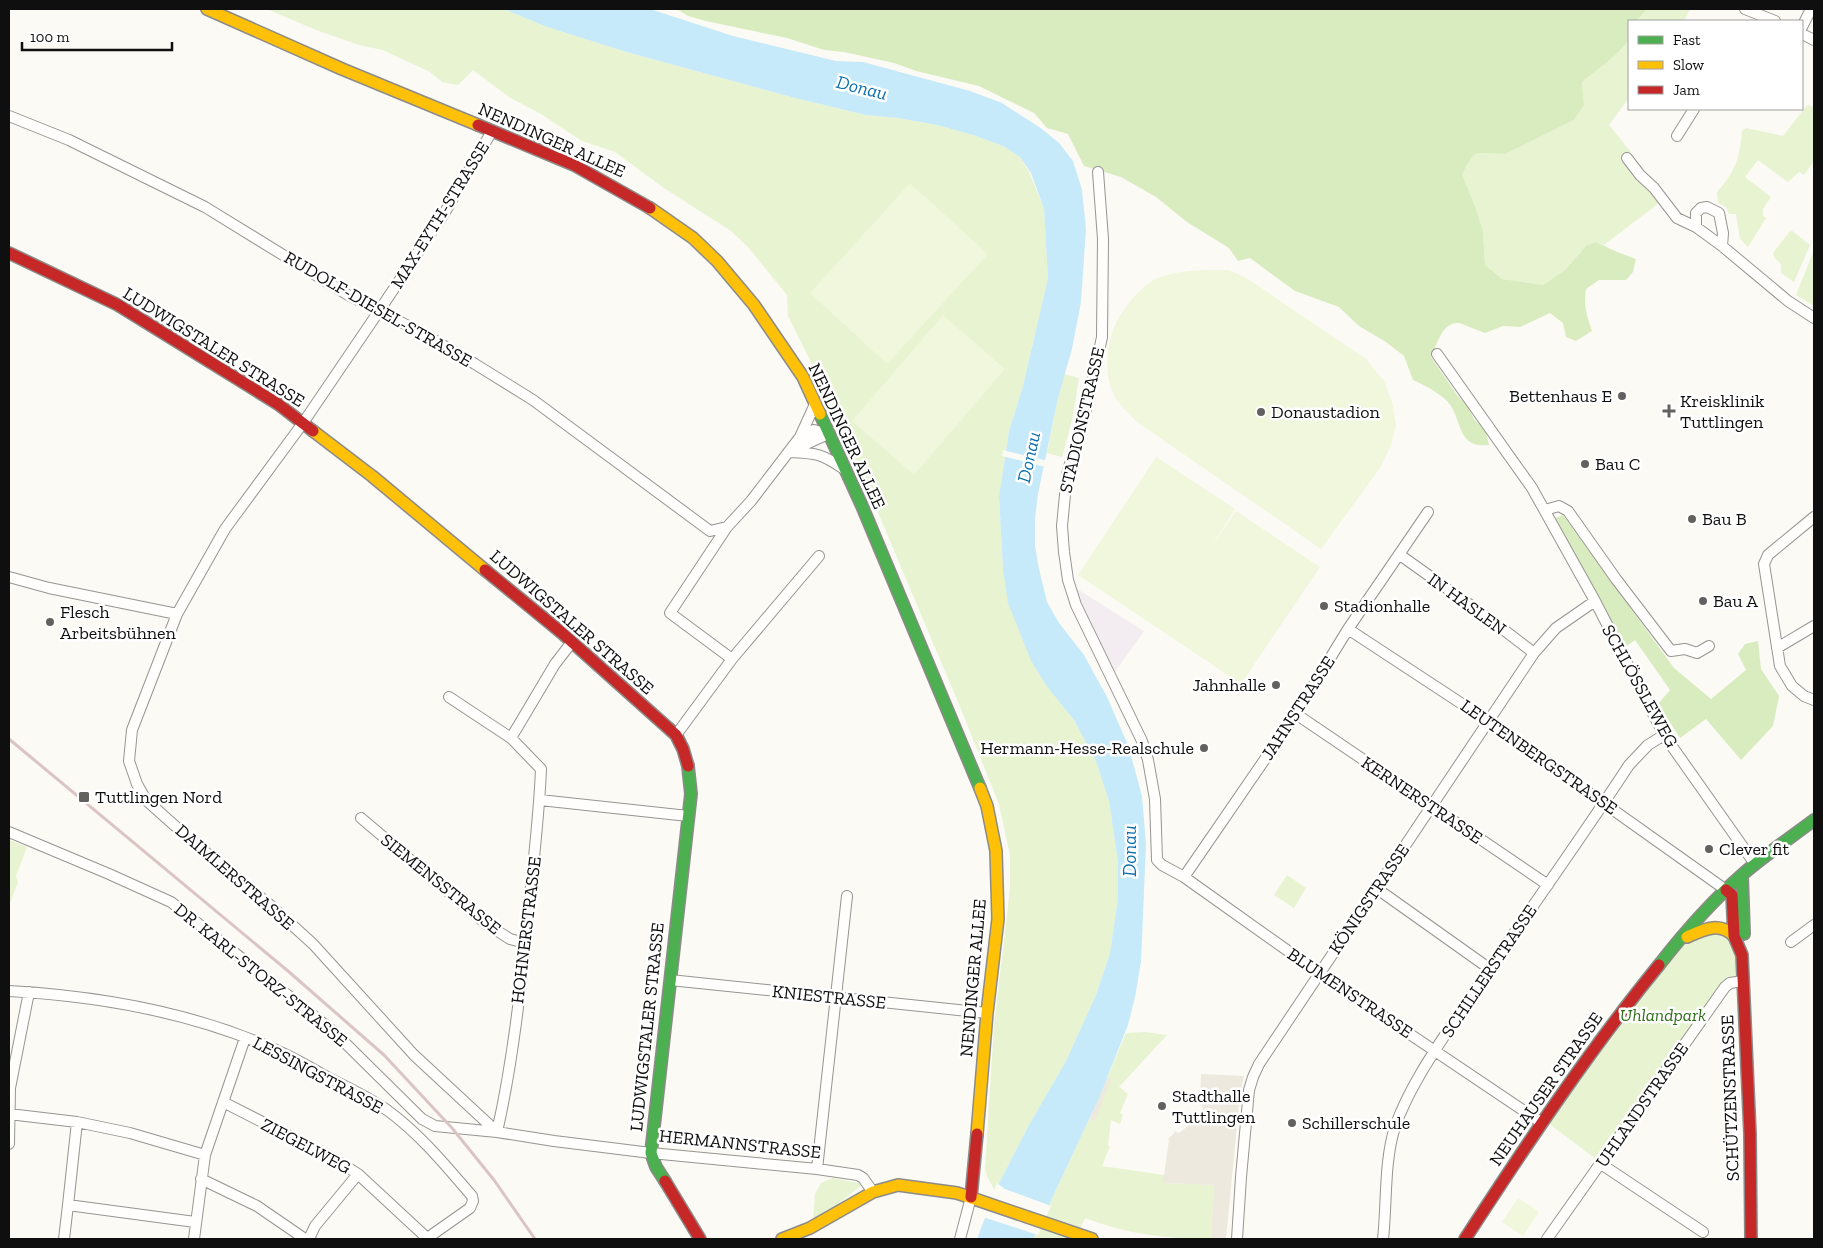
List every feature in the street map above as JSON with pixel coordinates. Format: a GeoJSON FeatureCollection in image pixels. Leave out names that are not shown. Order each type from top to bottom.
{"type":"FeatureCollection","features":[{"type":"Feature","properties":{"kind":"street","name":"NENDINGER ALLEE"},"geometry":{"type":"LineString","coordinates":[[207,9],[342,69],[574,165],[648,206],[693,238],[717,261],[754,305],[803,377],[862,506],[987,806],[996,851],[998,919],[987,1012],[971,1197]]}},
{"type":"Feature","properties":{"kind":"street"},"geometry":{"type":"LineString","coordinates":[[1745,9],[1772,20]]}},
{"type":"Feature","properties":{"kind":"street"},"geometry":{"type":"LineString","coordinates":[[1803,25],[1811,9]]}},
{"type":"Feature","properties":{"kind":"street"},"geometry":{"type":"LineString","coordinates":[[1677,136],[1693,110]]}},
{"type":"Feature","properties":{"kind":"street","name":"RUDOLF-DIESEL-STRASSE"},"geometry":{"type":"LineString","coordinates":[[9,116],[69,140],[205,207],[348,295],[475,364],[533,400],[710,531],[727,527]]}},
{"type":"Feature","properties":{"kind":"street","name":"MAX-EYTH-STRASSE"},"geometry":{"type":"LineString","coordinates":[[303,423],[445,212],[492,131]]}},
{"type":"Feature","properties":{"kind":"street"},"geometry":{"type":"LineString","coordinates":[[1627,158],[1640,175],[1654,188],[1677,218],[1696,227],[1788,301],[1814,318]]}},
{"type":"Feature","properties":{"kind":"street","name":"STADIONSTRASSE"},"geometry":{"type":"LineString","coordinates":[[1098,172],[1103,240],[1102,336],[1088,403],[1067,474],[1063,509],[1063,544],[1068,580],[1076,605],[1142,741],[1148,760],[1155,799],[1157,860],[1184,878]]}},
{"type":"Feature","properties":{"kind":"street"},"geometry":{"type":"LineString","coordinates":[[1696,227],[1696,213],[1701,208],[1707,207],[1719,213],[1723,233],[1722,246]]}},
{"type":"Feature","properties":{"kind":"street","name":"LUDWIGSTALER STRASSE"},"geometry":{"type":"LineString","coordinates":[[9,253],[21,257],[118,305],[278,404],[372,476],[572,642],[676,735],[684,748],[689,768],[691,794],[650,1153],[656,1167],[700,1239]]}},
{"type":"Feature","properties":{"kind":"street","name":"SCHLÖSSLEWEG"},"geometry":{"type":"LineString","coordinates":[[1436,354],[1532,488],[1595,601],[1664,735],[1755,864]]}},
{"type":"Feature","properties":{"kind":"street"},"geometry":{"type":"LineString","coordinates":[[732,659],[670,613],[727,527],[751,501],[790,452],[800,437],[815,404]]}},
{"type":"Feature","properties":{"kind":"street","name":"DAIMLERSTRASSE"},"geometry":{"type":"LineString","coordinates":[[303,423],[225,530],[177,614],[132,730],[128,761],[146,800],[313,944],[414,1055],[497,1132]]}},
{"type":"Feature","properties":{"kind":"street"},"geometry":{"type":"LineString","coordinates":[[800,437],[814,430],[828,434]]}},
{"type":"Feature","properties":{"kind":"street"},"geometry":{"type":"LineString","coordinates":[[790,452],[828,434]]}},
{"type":"Feature","properties":{"kind":"street"},"geometry":{"type":"LineString","coordinates":[[790,452],[816,453],[844,469]]}},
{"type":"Feature","properties":{"kind":"street","name":"SCHLÖSSLEWEG"},"geometry":{"type":"LineString","coordinates":[[1545,510],[1559,506],[1568,511],[1616,579],[1671,651],[1685,649],[1696,652],[1709,646]]}},
{"type":"Feature","properties":{"kind":"street","name":"JAHNSTRASSE"},"geometry":{"type":"LineString","coordinates":[[1184,878],[1296,714],[1348,629],[1400,556],[1428,512]]}},
{"type":"Feature","properties":{"kind":"street"},"geometry":{"type":"LineString","coordinates":[[1814,517],[1768,555],[1764,564],[1780,666],[1792,686],[1804,696],[1814,700]]}},
{"type":"Feature","properties":{"kind":"street"},"geometry":{"type":"LineString","coordinates":[[676,735],[732,659],[819,556]]}},
{"type":"Feature","properties":{"kind":"street","name":"IN HASLEN"},"geometry":{"type":"LineString","coordinates":[[1400,556],[1487,616],[1534,653]]}},
{"type":"Feature","properties":{"kind":"street"},"geometry":{"type":"LineString","coordinates":[[9,577],[49,588],[177,614]]}},
{"type":"Feature","properties":{"kind":"street","name":"KÖNIGSTRASSE"},"geometry":{"type":"LineString","coordinates":[[1237,1239],[1244,1133],[1252,1077],[1259,1064],[1534,653],[1556,628],[1595,601]]}},
{"type":"Feature","properties":{"kind":"street"},"geometry":{"type":"LineString","coordinates":[[1777,648],[1814,626]]}},
{"type":"Feature","properties":{"kind":"street","name":"LEUTENBERGSTRASSE"},"geometry":{"type":"LineString","coordinates":[[1348,629],[1488,721],[1726,890]]}},
{"type":"Feature","properties":{"kind":"street"},"geometry":{"type":"LineString","coordinates":[[511,738],[556,664],[572,642]]}},
{"type":"Feature","properties":{"kind":"street","name":"HOHNERSTRASSE"},"geometry":{"type":"LineString","coordinates":[[449,697],[511,738],[541,769],[540,800],[525,943],[506,1091],[497,1132]]}},
{"type":"Feature","properties":{"kind":"street","name":"KERNERSTRASSE"},"geometry":{"type":"LineString","coordinates":[[1296,714],[1548,885]]}},
{"type":"Feature","properties":{"kind":"street","name":"SCHILLERSTRASSE"},"geometry":{"type":"LineString","coordinates":[[1383,1239],[1390,1152],[1395,1127],[1404,1105],[1436,1050],[1490,968],[1629,765],[1648,745],[1664,735]]}},
{"type":"Feature","properties":{"kind":"street"},"geometry":{"type":"LineString","coordinates":[[540,800],[688,816]]}},
{"type":"Feature","properties":{"kind":"street","name":"SIEMENSSTRASSE"},"geometry":{"type":"LineString","coordinates":[[361,818],[485,924],[510,939],[525,943]]}},
{"type":"Feature","properties":{"kind":"street","name":"NEUHAUSER STRASSE"},"geometry":{"type":"LineString","coordinates":[[1465,1239],[1542,1122],[1602,1037],[1645,981],[1726,890],[1755,864],[1814,820]]}},
{"type":"Feature","properties":{"kind":"street","name":"DR. KARL-STORZ-STRASSE"},"geometry":{"type":"LineString","coordinates":[[9,832],[171,902],[334,1032],[422,1119],[435,1126],[497,1132]]}},
{"type":"Feature","properties":{"kind":"street"},"geometry":{"type":"LineString","coordinates":[[1742,875],[1747,854]]}},
{"type":"Feature","properties":{"kind":"street","name":"SCHÜTZENSTRASSE"},"geometry":{"type":"LineString","coordinates":[[1742,875],[1744,946],[1742,955],[1750,1134],[1751,1239]]}},
{"type":"Feature","properties":{"kind":"street","name":"BLUMENSTRASSE"},"geometry":{"type":"LineString","coordinates":[[1184,878],[1319,973],[1542,1122]]}},
{"type":"Feature","properties":{"kind":"street"},"geometry":{"type":"LineString","coordinates":[[1376,888],[1490,968]]}},
{"type":"Feature","properties":{"kind":"street","name":"SCHÜTZENSTRASSE"},"geometry":{"type":"LineString","coordinates":[[1726,890],[1732,896],[1734,936],[1742,955]]}},
{"type":"Feature","properties":{"kind":"street"},"geometry":{"type":"LineString","coordinates":[[817,1169],[847,896]]}},
{"type":"Feature","properties":{"kind":"street"},"geometry":{"type":"LineString","coordinates":[[1792,942],[1814,925]]}},
{"type":"Feature","properties":{"kind":"street","name":"NEUHAUSER STRASSE"},"geometry":{"type":"LineString","coordinates":[[1683,937],[1717,926],[1731,932],[1734,936]]}},
{"type":"Feature","properties":{"kind":"street","name":"KNIESTRASSE"},"geometry":{"type":"LineString","coordinates":[[670,980],[987,1012]]}},
{"type":"Feature","properties":{"kind":"street","name":"UHLANDSTRASSE"},"geometry":{"type":"LineString","coordinates":[[1547,1239],[1725,987],[1730,983],[1743,981]]}},
{"type":"Feature","properties":{"kind":"street","name":"LESSINGSTRASSE"},"geometry":{"type":"LineString","coordinates":[[9,991],[105,1001],[168,1013],[245,1038],[290,1058],[387,1110],[415,1133],[472,1196],[473,1201],[470,1208],[427,1239]]}},
{"type":"Feature","properties":{"kind":"street"},"geometry":{"type":"LineString","coordinates":[[9,1144],[10,1088],[29,992]]}},
{"type":"Feature","properties":{"kind":"street"},"geometry":{"type":"LineString","coordinates":[[194,1239],[205,1154],[245,1038]]}},
{"type":"Feature","properties":{"kind":"street","name":"ZIEGELWEG"},"geometry":{"type":"LineString","coordinates":[[223,1102],[331,1157],[358,1174],[427,1239]]}},
{"type":"Feature","properties":{"kind":"street"},"geometry":{"type":"LineString","coordinates":[[9,1114],[76,1122],[130,1133],[205,1154]]}},
{"type":"Feature","properties":{"kind":"street"},"geometry":{"type":"LineString","coordinates":[[64,1239],[76,1122]]}},
{"type":"Feature","properties":{"kind":"street","name":"HERMANNSTRASSE"},"geometry":{"type":"LineString","coordinates":[[497,1132],[650,1153],[817,1169],[858,1175],[863,1178],[873,1192]]}},
{"type":"Feature","properties":{"kind":"street"},"geometry":{"type":"LineString","coordinates":[[1601,1164],[1703,1232]]}},
{"type":"Feature","properties":{"kind":"street"},"geometry":{"type":"LineString","coordinates":[[310,1239],[315,1226],[358,1174]]}},
{"type":"Feature","properties":{"kind":"street"},"geometry":{"type":"LineString","coordinates":[[201,1179],[257,1206],[305,1239]]}},
{"type":"Feature","properties":{"kind":"street"},"geometry":{"type":"LineString","coordinates":[[782,1239],[810,1228],[873,1192],[898,1185],[957,1193],[1051,1224],[1074,1236],[1092,1239]]}},
{"type":"Feature","properties":{"kind":"street"},"geometry":{"type":"LineString","coordinates":[[960,1239],[971,1197]]}},
{"type":"Feature","properties":{"kind":"street"},"geometry":{"type":"LineString","coordinates":[[68,1205],[195,1222]]}},
{"type":"Feature","properties":{"kind":"shaded area"},"geometry":{"type":"Polygon","coordinates":[[[1077,589],[1144,631],[1115,672],[1088,620],[1077,589]]]}},
{"type":"Feature","properties":{"kind":"shaded area"},"geometry":{"type":"Polygon","coordinates":[[[1201,1074],[1244,1076],[1240,1094],[1226,1239],[1211,1239],[1214,1185],[1163,1183],[1168,1139],[1175,1132],[1172,1130],[1179,1133],[1206,1112],[1200,1104],[1201,1074]]]}},
{"type":"Feature","properties":{"kind":"shaded area"},"geometry":{"type":"Polygon","coordinates":[[[1105,1076],[1111,1079],[1095,1121],[1090,1119],[1105,1076]]]}},
{"type":"Feature","properties":{"kind":"green space"},"geometry":{"type":"Polygon","coordinates":[[[267,9],[504,9],[547,27],[630,53],[795,98],[866,115],[937,125],[973,135],[1003,146],[1020,157],[1029,172],[1044,209],[1048,278],[1023,386],[1009,431],[999,498],[1003,569],[1020,633],[1031,661],[1048,688],[1074,720],[1096,761],[1109,801],[1118,862],[1118,898],[1110,953],[1096,995],[1066,1061],[1029,1125],[995,1191],[985,1169],[994,1025],[1010,889],[1010,855],[999,804],[833,406],[788,316],[787,295],[748,247],[731,231],[664,188],[615,152],[582,141],[541,114],[509,97],[473,70],[458,85],[442,82],[430,72],[383,50],[359,45],[316,30],[267,9]]]}},
{"type":"Feature","properties":{"kind":"green space"},"geometry":{"type":"Polygon","coordinates":[[[677,9],[1647,9],[1638,20],[1628,20],[1627,43],[1582,82],[1584,105],[1574,120],[1505,154],[1477,153],[1471,158],[1462,174],[1483,231],[1485,265],[1502,279],[1543,285],[1565,270],[1586,246],[1596,242],[1636,259],[1633,272],[1626,280],[1599,280],[1586,289],[1585,305],[1592,331],[1576,341],[1566,337],[1563,323],[1550,313],[1520,327],[1503,326],[1485,333],[1459,323],[1453,323],[1444,330],[1431,357],[1457,395],[1467,405],[1474,419],[1486,432],[1489,445],[1478,445],[1470,442],[1465,437],[1456,415],[1447,401],[1426,386],[1413,380],[1404,356],[1386,342],[1359,326],[1339,307],[1295,291],[1250,258],[1238,261],[1229,248],[1187,222],[1156,197],[1121,177],[1084,166],[1068,134],[1047,128],[1034,113],[979,86],[916,71],[894,63],[844,52],[824,50],[787,38],[688,16],[677,9]]]}},
{"type":"Feature","properties":{"kind":"green space"},"geometry":{"type":"Polygon","coordinates":[[[1647,9],[1690,9],[1684,20],[1639,20],[1647,9]]]}},
{"type":"Feature","properties":{"kind":"green space"},"geometry":{"type":"Polygon","coordinates":[[[1628,40],[1628,99],[1609,125],[1631,152],[1623,160],[1659,203],[1604,245],[1596,242],[1586,246],[1565,270],[1543,285],[1502,279],[1485,265],[1483,231],[1462,174],[1471,158],[1477,153],[1505,154],[1574,120],[1584,105],[1582,82],[1628,40]]]}},
{"type":"Feature","properties":{"kind":"green space"},"geometry":{"type":"Polygon","coordinates":[[[1807,105],[1814,107],[1814,161],[1804,175],[1799,172],[1788,182],[1758,160],[1745,177],[1771,197],[1763,209],[1763,216],[1766,218],[1748,247],[1740,239],[1736,214],[1729,214],[1726,207],[1718,203],[1717,192],[1736,164],[1742,131],[1746,128],[1783,136],[1807,105]]]}},
{"type":"Feature","properties":{"kind":"green space"},"geometry":{"type":"Polygon","coordinates":[[[910,183],[988,254],[887,364],[810,293],[910,183]]]}},
{"type":"Feature","properties":{"kind":"green space"},"geometry":{"type":"Polygon","coordinates":[[[1791,230],[1810,245],[1794,282],[1781,273],[1781,264],[1774,257],[1773,253],[1791,230]]]}},
{"type":"Feature","properties":{"kind":"green space"},"geometry":{"type":"Polygon","coordinates":[[[1814,250],[1814,306],[1796,295],[1814,250]]]}},
{"type":"Feature","properties":{"kind":"green space","name":"Donaustadion"},"geometry":{"type":"Polygon","coordinates":[[[1228,270],[1245,277],[1366,359],[1384,381],[1392,402],[1396,425],[1391,445],[1380,468],[1321,549],[1137,422],[1118,402],[1112,390],[1108,371],[1108,349],[1113,330],[1127,305],[1155,279],[1176,273],[1228,270]]]}},
{"type":"Feature","properties":{"kind":"green space"},"geometry":{"type":"Polygon","coordinates":[[[943,315],[1005,369],[914,475],[852,421],[943,315]]]}},
{"type":"Feature","properties":{"kind":"green space"},"geometry":{"type":"Polygon","coordinates":[[[1064,374],[1079,378],[1073,416],[1062,457],[1047,453],[1064,374]]]}},
{"type":"Feature","properties":{"kind":"green space"},"geometry":{"type":"Polygon","coordinates":[[[1156,457],[1235,509],[1209,550],[1236,511],[1320,567],[1241,684],[1078,575],[1156,457]]]}},
{"type":"Feature","properties":{"kind":"green space"},"geometry":{"type":"Polygon","coordinates":[[[1563,515],[1674,668],[1711,699],[1746,670],[1738,654],[1745,644],[1758,641],[1761,669],[1779,696],[1773,726],[1741,760],[1706,719],[1680,738],[1658,704],[1670,690],[1635,640],[1624,648],[1553,519],[1563,515]]]}},
{"type":"Feature","properties":{"kind":"green space"},"geometry":{"type":"Polygon","coordinates":[[[9,840],[27,847],[16,876],[18,882],[9,906],[9,840]]]}},
{"type":"Feature","properties":{"kind":"green space"},"geometry":{"type":"Polygon","coordinates":[[[1287,875],[1306,888],[1294,908],[1274,895],[1287,875]]]}},
{"type":"Feature","properties":{"kind":"green space","name":"Uhlandpark"},"geometry":{"type":"Polygon","coordinates":[[[1711,929],[1734,943],[1738,980],[1674,1054],[1596,1159],[1548,1123],[1675,953],[1691,939],[1711,929]]]}},
{"type":"Feature","properties":{"kind":"green space"},"geometry":{"type":"Polygon","coordinates":[[[1145,1032],[1167,1035],[1119,1087],[1128,1094],[1120,1113],[1123,1115],[1120,1124],[1111,1120],[1108,1146],[1110,1146],[1102,1166],[1164,1175],[1164,1183],[1214,1185],[1211,1239],[1179,1238],[1131,1232],[1085,1218],[1075,1239],[1033,1239],[1099,1098],[1126,1033],[1145,1032]]]}},
{"type":"Feature","properties":{"kind":"green space"},"geometry":{"type":"Polygon","coordinates":[[[833,1178],[863,1184],[813,1221],[815,1194],[821,1183],[833,1178]]]}},
{"type":"Feature","properties":{"kind":"green space"},"geometry":{"type":"Polygon","coordinates":[[[1518,1198],[1539,1212],[1523,1236],[1502,1222],[1518,1198]]]}},
{"type":"Feature","properties":{"kind":"water","name":"Donau"},"geometry":{"type":"Polygon","coordinates":[[[504,9],[650,9],[733,36],[836,61],[863,62],[970,91],[1002,103],[1042,129],[1059,143],[1073,161],[1082,190],[1086,229],[1081,302],[1038,494],[1035,518],[1035,546],[1047,602],[1059,623],[1084,655],[1107,697],[1128,745],[1142,796],[1146,844],[1141,962],[1128,1025],[1099,1098],[1033,1239],[977,1239],[995,1191],[1029,1125],[1066,1061],[1096,995],[1110,953],[1118,898],[1118,862],[1109,801],[1096,761],[1074,720],[1048,688],[1031,661],[1008,603],[1003,569],[999,497],[1009,431],[1023,386],[1048,278],[1044,209],[1031,173],[1020,157],[1003,146],[973,135],[937,125],[866,115],[795,98],[630,53],[547,27],[504,9]]]}},
{"type":"Feature","properties":{"kind":"pier"},"geometry":{"type":"Polygon","coordinates":[[[1003,450],[1048,461],[1046,467],[1002,456],[1003,450]]]}},
{"type":"Feature","properties":{"kind":"pier"},"geometry":{"type":"Polygon","coordinates":[[[997,1183],[1005,1189],[1051,1206],[1038,1235],[983,1217],[997,1183]]]}},
{"type":"Feature","properties":{"kind":"railway"},"geometry":{"type":"LineString","coordinates":[[9,739],[288,971],[384,1055],[452,1128],[494,1180],[535,1239]]}},
{"type":"Feature","properties":{"kind":"traffic: fast"},"geometry":{"type":"LineString","coordinates":[[820,414],[862,506],[980,788]]}},
{"type":"Feature","properties":{"kind":"traffic: fast"},"geometry":{"type":"LineString","coordinates":[[665,1181],[656,1167],[651,1153],[691,794],[688,766]]}},
{"type":"Feature","properties":{"kind":"traffic: fast"},"geometry":{"type":"LineString","coordinates":[[1659,965],[1720,895],[1760,860],[1814,820]]}},
{"type":"Feature","properties":{"kind":"traffic: fast"},"geometry":{"type":"LineString","coordinates":[[1742,875],[1744,934]]}},
{"type":"Feature","properties":{"kind":"traffic: slow"},"geometry":{"type":"LineString","coordinates":[[207,9],[342,69],[478,125]]}},
{"type":"Feature","properties":{"kind":"traffic: slow"},"geometry":{"type":"LineString","coordinates":[[650,208],[693,238],[717,261],[754,305],[803,377],[820,414]]}},
{"type":"Feature","properties":{"kind":"traffic: slow"},"geometry":{"type":"LineString","coordinates":[[313,431],[372,476],[485,570]]}},
{"type":"Feature","properties":{"kind":"traffic: slow"},"geometry":{"type":"LineString","coordinates":[[977,1134],[987,1013],[998,919],[996,851],[987,806],[980,788]]}},
{"type":"Feature","properties":{"kind":"traffic: slow"},"geometry":{"type":"LineString","coordinates":[[1687,937],[1711,928],[1723,929],[1734,936]]}},
{"type":"Feature","properties":{"kind":"traffic: slow"},"geometry":{"type":"LineString","coordinates":[[782,1239],[810,1228],[873,1192],[898,1185],[957,1193],[1092,1239]]}},
{"type":"Feature","properties":{"kind":"traffic: jam"},"geometry":{"type":"LineString","coordinates":[[478,125],[574,165],[650,208]]}},
{"type":"Feature","properties":{"kind":"traffic: jam"},"geometry":{"type":"LineString","coordinates":[[9,253],[118,305],[278,404],[313,431]]}},
{"type":"Feature","properties":{"kind":"traffic: jam"},"geometry":{"type":"LineString","coordinates":[[485,570],[562,633],[676,735],[688,766]]}},
{"type":"Feature","properties":{"kind":"traffic: jam"},"geometry":{"type":"LineString","coordinates":[[1726,890],[1732,895],[1734,936],[1742,955],[1750,1134],[1751,1239]]}},
{"type":"Feature","properties":{"kind":"traffic: jam"},"geometry":{"type":"LineString","coordinates":[[1465,1239],[1558,1099],[1607,1031],[1659,965]]}},
{"type":"Feature","properties":{"kind":"traffic: jam"},"geometry":{"type":"LineString","coordinates":[[971,1197],[977,1134]]}},
{"type":"Feature","properties":{"kind":"traffic: jam"},"geometry":{"type":"LineString","coordinates":[[665,1181],[700,1239]]}},
{"type":"Feature","properties":{"kind":"place","name":"Bettenhaus E"},"geometry":{"type":"Point","coordinates":[1622,396]}},
{"type":"Feature","properties":{"kind":"place","name":"Kreisklinik Tuttlingen"},"geometry":{"type":"Point","coordinates":[1669,411]}},
{"type":"Feature","properties":{"kind":"place","name":"Donaustadion"},"geometry":{"type":"Point","coordinates":[1261,412]}},
{"type":"Feature","properties":{"kind":"place","name":"Bau C"},"geometry":{"type":"Point","coordinates":[1585,464]}},
{"type":"Feature","properties":{"kind":"place","name":"Bau B"},"geometry":{"type":"Point","coordinates":[1692,519]}},
{"type":"Feature","properties":{"kind":"place","name":"Bau A"},"geometry":{"type":"Point","coordinates":[1703,601]}},
{"type":"Feature","properties":{"kind":"place","name":"Stadionhalle"},"geometry":{"type":"Point","coordinates":[1324,606]}},
{"type":"Feature","properties":{"kind":"place","name":"Flesch Arbeitsbühnen"},"geometry":{"type":"Point","coordinates":[50,622]}},
{"type":"Feature","properties":{"kind":"place","name":"Jahnhalle"},"geometry":{"type":"Point","coordinates":[1276,685]}},
{"type":"Feature","properties":{"kind":"place","name":"Hermann-Hesse-Realschule"},"geometry":{"type":"Point","coordinates":[1204,748]}},
{"type":"Feature","properties":{"kind":"place","name":"Tuttlingen Nord"},"geometry":{"type":"Point","coordinates":[84,797]}},
{"type":"Feature","properties":{"kind":"place","name":"Clever fit"},"geometry":{"type":"Point","coordinates":[1709,849]}},
{"type":"Feature","properties":{"kind":"place","name":"Stadthalle Tuttlingen"},"geometry":{"type":"Point","coordinates":[1162,1106]}},
{"type":"Feature","properties":{"kind":"place","name":"Schillerschule"},"geometry":{"type":"Point","coordinates":[1292,1123]}}]}
